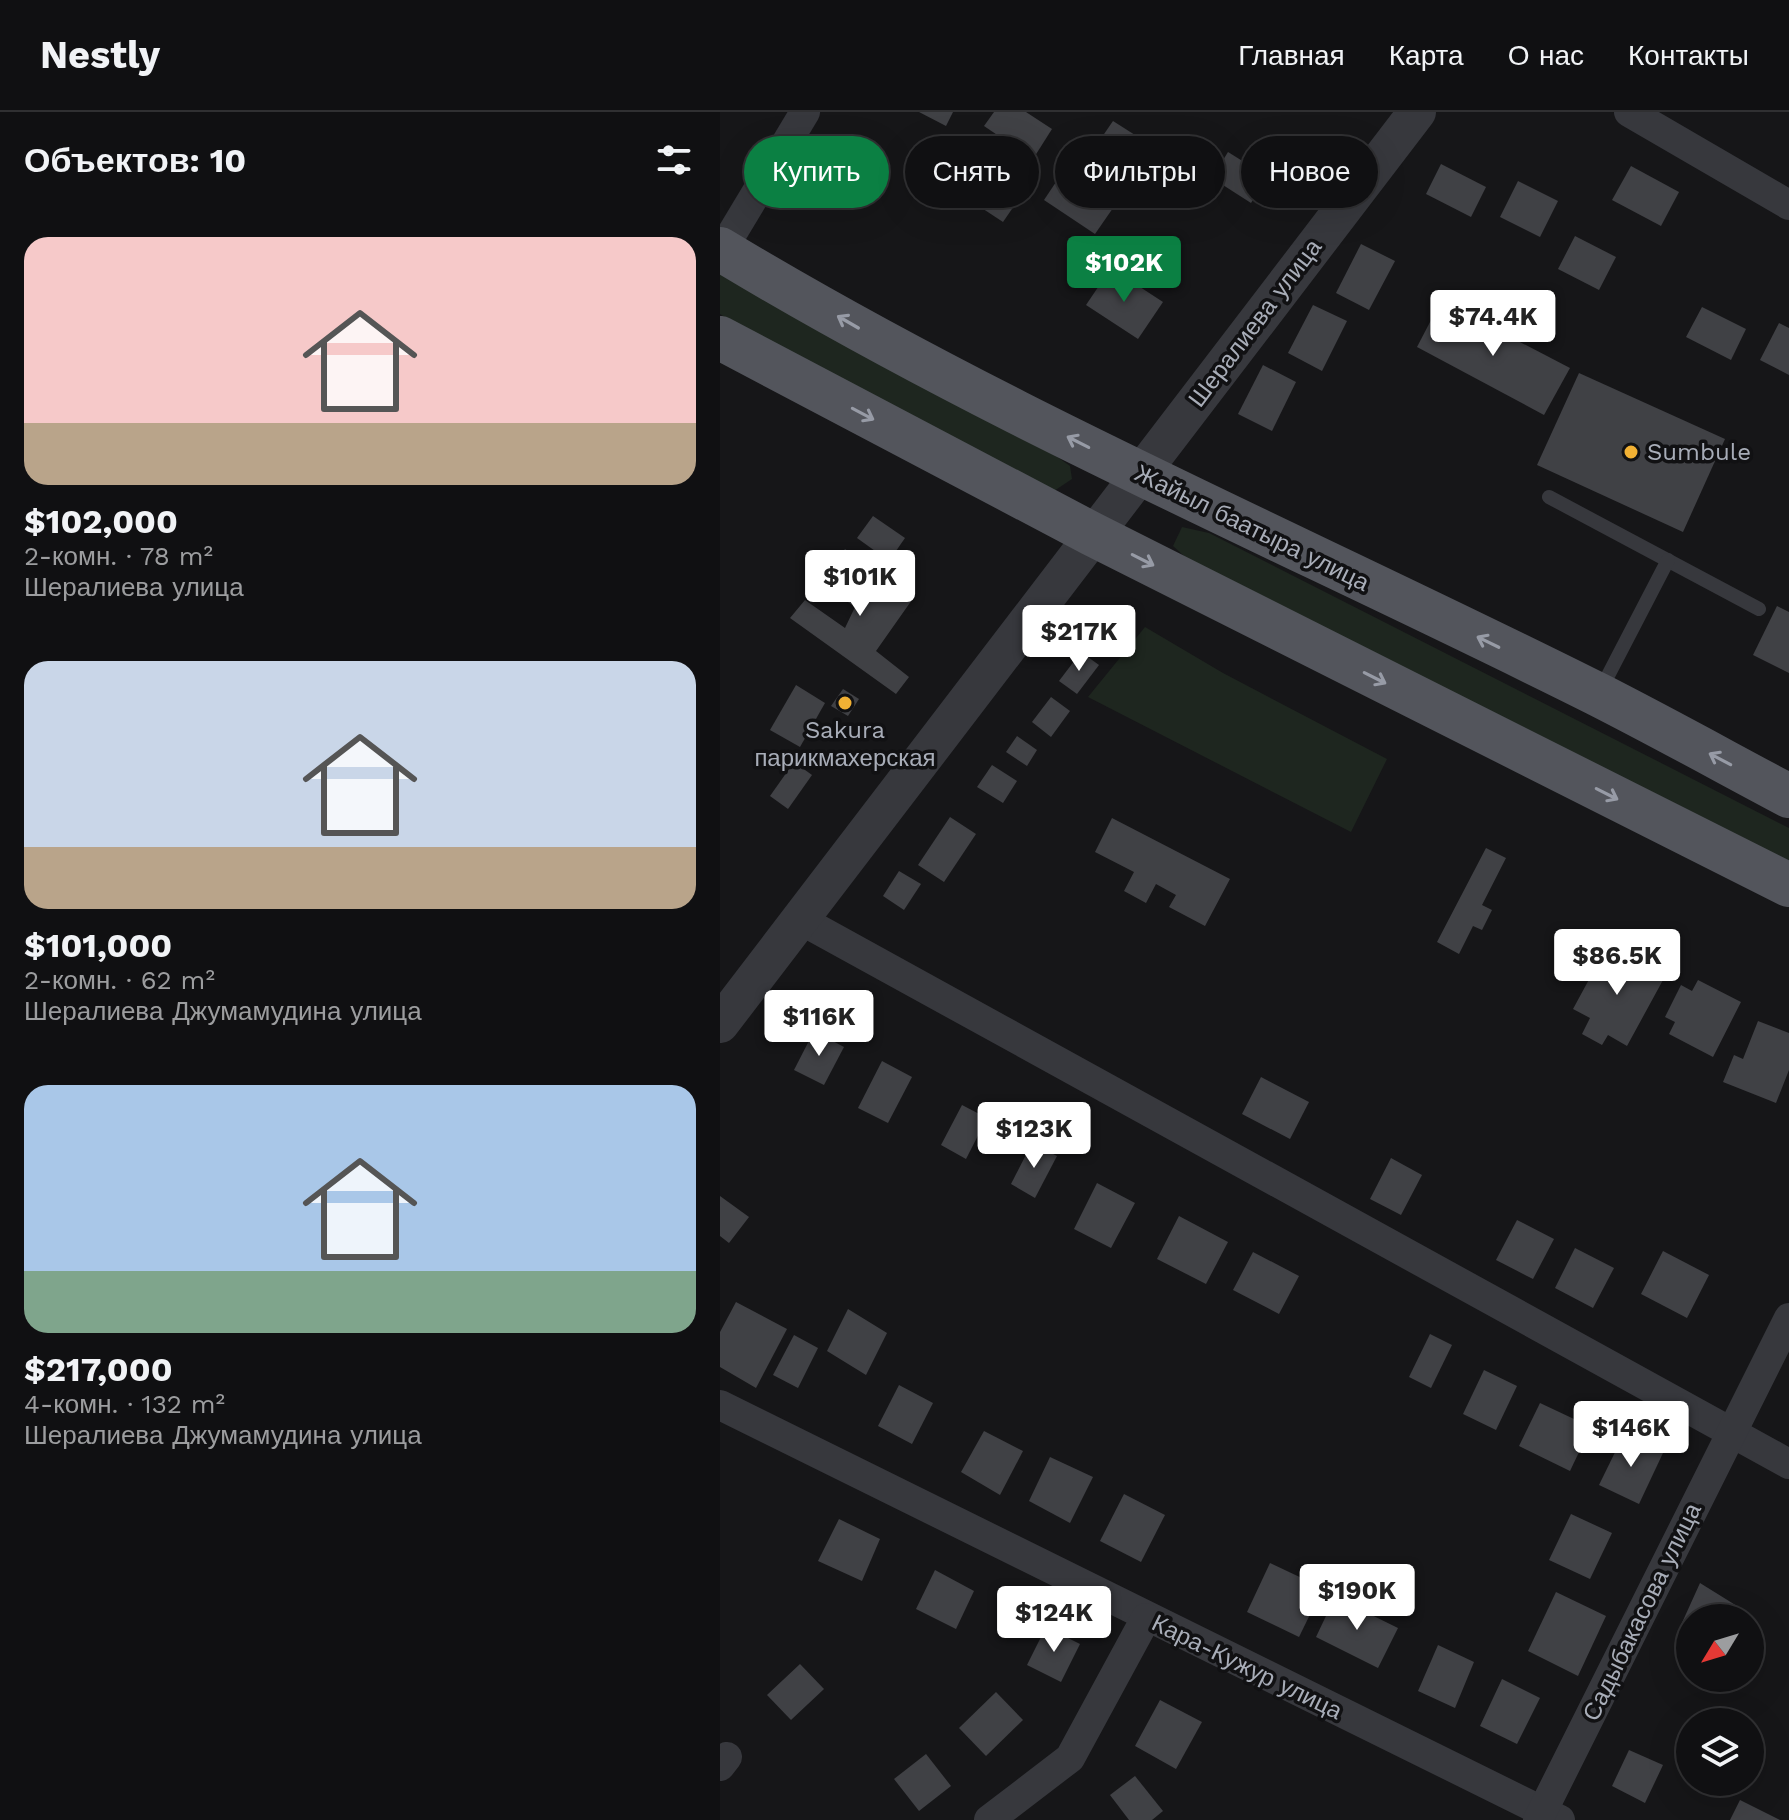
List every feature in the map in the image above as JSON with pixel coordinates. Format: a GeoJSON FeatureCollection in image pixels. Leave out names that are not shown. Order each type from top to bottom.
{"type":"FeatureCollection","features":[{"type":"Feature","properties":{"kind":"main road","name":"Жайыл баатыра улица"},"geometry":{"type":"LineString","coordinates":[[721,250],[909,356],[1140,474],[1598,695],[1789,796]]}},
{"type":"Feature","properties":{"kind":"main road"},"geometry":{"type":"LineString","coordinates":[[720,338],[1092,534],[1789,885]]}},
{"type":"Feature","properties":{"kind":"street"},"geometry":{"type":"LineString","coordinates":[[721,250],[805,112]]}},
{"type":"Feature","properties":{"kind":"street","name":"Шералиева улица"},"geometry":{"type":"LineString","coordinates":[[720,1024],[1417,112]]}},
{"type":"Feature","properties":{"kind":"street"},"geometry":{"type":"LineString","coordinates":[[1629,112],[1789,205]]}},
{"type":"Feature","properties":{"kind":"street"},"geometry":{"type":"LineString","coordinates":[[801,920],[1789,1464]]}},
{"type":"Feature","properties":{"kind":"street","name":"Садыбакасова улица"},"geometry":{"type":"LineString","coordinates":[[1547,1817],[1732,1430],[1789,1318]]}},
{"type":"Feature","properties":{"kind":"street","name":"Кара-Кужур улица"},"geometry":{"type":"LineString","coordinates":[[720,1405],[1547,1817]]}},
{"type":"Feature","properties":{"kind":"street"},"geometry":{"type":"LineString","coordinates":[[989,1820],[1070,1758],[1146,1618]]}},
{"type":"Feature","properties":{"kind":"lane"},"geometry":{"type":"LineString","coordinates":[[1549,497],[1759,609]]}},
{"type":"Feature","properties":{"kind":"lane"},"geometry":{"type":"LineString","coordinates":[[1598,695],[1668,560]]}},
{"type":"Feature","properties":{"kind":"shaded area"},"geometry":{"type":"Polygon","coordinates":[[[720,267],[1049,451],[1070,466],[1072,479],[1054,491],[888,408],[723,316],[720,314],[720,267]]]}},
{"type":"Feature","properties":{"kind":"shaded area"},"geometry":{"type":"Polygon","coordinates":[[[1182,527],[1209,533],[1789,828],[1789,864],[1194,565],[1173,546],[1182,527]]]}},
{"type":"Feature","properties":{"kind":"shaded area"},"geometry":{"type":"Polygon","coordinates":[[[1145,627],[1223,673],[1387,759],[1351,832],[1088,697],[1145,627]]]}},
{"type":"Feature","properties":{"kind":"building"},"geometry":{"type":"Polygon","coordinates":[[[919,112],[953,112],[946,126],[919,112]]]}},
{"type":"Feature","properties":{"kind":"building"},"geometry":{"type":"Polygon","coordinates":[[[994,112],[1026,112],[1052,129],[1039,150],[1039,136],[999,136],[984,126],[994,112]]]}},
{"type":"Feature","properties":{"kind":"building"},"geometry":{"type":"Polygon","coordinates":[[[1113,121],[1137,136],[1103,136],[1113,121]]]}},
{"type":"Feature","properties":{"kind":"building"},"geometry":{"type":"Polygon","coordinates":[[[1228,152],[1241,160],[1241,197],[1225,186],[1225,157],[1228,152]]]}},
{"type":"Feature","properties":{"kind":"building"},"geometry":{"type":"Polygon","coordinates":[[[1441,164],[1486,187],[1471,217],[1426,194],[1441,164]]]}},
{"type":"Feature","properties":{"kind":"building"},"geometry":{"type":"Polygon","coordinates":[[[1631,166],[1679,192],[1661,226],[1612,200],[1631,166]]]}},
{"type":"Feature","properties":{"kind":"building"},"geometry":{"type":"Polygon","coordinates":[[[1518,181],[1558,201],[1540,237],[1500,217],[1518,181]]]}},
{"type":"Feature","properties":{"kind":"building"},"geometry":{"type":"Polygon","coordinates":[[[1055,184],[1055,207],[1044,200],[1055,184]]]}},
{"type":"Feature","properties":{"kind":"building"},"geometry":{"type":"Polygon","coordinates":[[[982,208],[1013,208],[1003,222],[982,208]]]}},
{"type":"Feature","properties":{"kind":"building"},"geometry":{"type":"Polygon","coordinates":[[[1056,208],[1113,208],[1095,234],[1056,208]]]}},
{"type":"Feature","properties":{"kind":"building"},"geometry":{"type":"Polygon","coordinates":[[[1575,236],[1616,257],[1599,290],[1558,269],[1575,236]]]}},
{"type":"Feature","properties":{"kind":"building"},"geometry":{"type":"Polygon","coordinates":[[[1361,244],[1395,261],[1369,310],[1336,293],[1361,244]]]}},
{"type":"Feature","properties":{"kind":"building"},"geometry":{"type":"Polygon","coordinates":[[[1111,268],[1163,302],[1138,339],[1086,305],[1111,268]]]}},
{"type":"Feature","properties":{"kind":"building"},"geometry":{"type":"Polygon","coordinates":[[[1441,301],[1570,368],[1544,415],[1417,347],[1441,301]]]}},
{"type":"Feature","properties":{"kind":"building"},"geometry":{"type":"Polygon","coordinates":[[[1313,305],[1347,321],[1322,371],[1288,353],[1313,305]]]}},
{"type":"Feature","properties":{"kind":"building"},"geometry":{"type":"Polygon","coordinates":[[[1702,307],[1746,329],[1731,360],[1686,337],[1702,307]]]}},
{"type":"Feature","properties":{"kind":"building"},"geometry":{"type":"Polygon","coordinates":[[[1779,323],[1789,328],[1789,375],[1760,360],[1779,323]]]}},
{"type":"Feature","properties":{"kind":"building"},"geometry":{"type":"Polygon","coordinates":[[[1263,365],[1296,382],[1272,431],[1238,414],[1263,365]]]}},
{"type":"Feature","properties":{"kind":"building","name":"Sumbule"},"geometry":{"type":"Polygon","coordinates":[[[1579,373],[1725,439],[1683,532],[1537,465],[1579,373]]]}},
{"type":"Feature","properties":{"kind":"building"},"geometry":{"type":"Polygon","coordinates":[[[873,516],[905,538],[889,561],[857,538],[873,516]]]}},
{"type":"Feature","properties":{"kind":"building"},"geometry":{"type":"Polygon","coordinates":[[[845,549],[914,597],[876,651],[909,677],[896,694],[790,618],[805,600],[845,628],[855,607],[821,583],[845,549]]]}},
{"type":"Feature","properties":{"kind":"building"},"geometry":{"type":"Polygon","coordinates":[[[1777,606],[1789,612],[1789,673],[1753,655],[1777,606]]]}},
{"type":"Feature","properties":{"kind":"building"},"geometry":{"type":"Polygon","coordinates":[[[1110,617],[1128,629],[1116,646],[1098,634],[1110,617]]]}},
{"type":"Feature","properties":{"kind":"building"},"geometry":{"type":"Polygon","coordinates":[[[1081,652],[1099,665],[1077,694],[1059,681],[1081,652]]]}},
{"type":"Feature","properties":{"kind":"building"},"geometry":{"type":"Polygon","coordinates":[[[796,685],[825,703],[800,747],[770,730],[796,685]]]}},
{"type":"Feature","properties":{"kind":"building","name":"Sakura парикмахерская"},"geometry":{"type":"Polygon","coordinates":[[[843,689],[859,699],[848,716],[831,706],[843,689]]]}},
{"type":"Feature","properties":{"kind":"building"},"geometry":{"type":"Polygon","coordinates":[[[1051,697],[1070,711],[1051,737],[1032,722],[1051,697]]]}},
{"type":"Feature","properties":{"kind":"building"},"geometry":{"type":"Polygon","coordinates":[[[1017,736],[1037,750],[1027,766],[1006,752],[1017,736]]]}},
{"type":"Feature","properties":{"kind":"building"},"geometry":{"type":"Polygon","coordinates":[[[794,762],[812,775],[788,809],[770,796],[794,762]]]}},
{"type":"Feature","properties":{"kind":"building"},"geometry":{"type":"Polygon","coordinates":[[[992,765],[1017,781],[1003,803],[977,787],[992,765]]]}},
{"type":"Feature","properties":{"kind":"building"},"geometry":{"type":"Polygon","coordinates":[[[950,817],[976,834],[944,882],[918,865],[950,817]]]}},
{"type":"Feature","properties":{"kind":"building"},"geometry":{"type":"Polygon","coordinates":[[[1112,818],[1230,879],[1205,926],[1169,907],[1176,895],[1156,884],[1146,903],[1124,891],[1134,872],[1095,852],[1112,818]]]}},
{"type":"Feature","properties":{"kind":"building"},"geometry":{"type":"Polygon","coordinates":[[[1486,848],[1506,858],[1482,905],[1492,910],[1482,930],[1473,926],[1459,954],[1437,942],[1486,848]]]}},
{"type":"Feature","properties":{"kind":"building"},"geometry":{"type":"Polygon","coordinates":[[[899,871],[921,884],[904,910],[883,896],[899,871]]]}},
{"type":"Feature","properties":{"kind":"building"},"geometry":{"type":"Polygon","coordinates":[[[1630,948],[1651,960],[1646,970],[1663,980],[1627,1046],[1608,1035],[1602,1045],[1582,1034],[1590,1018],[1573,1009],[1605,950],[1624,960],[1630,948]]]}},
{"type":"Feature","properties":{"kind":"building"},"geometry":{"type":"Polygon","coordinates":[[[1698,980],[1741,1002],[1713,1057],[1669,1034],[1675,1022],[1665,1017],[1681,985],[1692,991],[1698,980]]]}},
{"type":"Feature","properties":{"kind":"building"},"geometry":{"type":"Polygon","coordinates":[[[1758,1021],[1789,1033],[1789,1070],[1776,1103],[1723,1082],[1734,1055],[1743,1059],[1758,1021]]]}},
{"type":"Feature","properties":{"kind":"building"},"geometry":{"type":"Polygon","coordinates":[[[814,1031],[844,1047],[824,1085],[794,1070],[814,1031]]]}},
{"type":"Feature","properties":{"kind":"building"},"geometry":{"type":"Polygon","coordinates":[[[882,1061],[912,1077],[888,1123],[858,1108],[882,1061]]]}},
{"type":"Feature","properties":{"kind":"building"},"geometry":{"type":"Polygon","coordinates":[[[1261,1077],[1309,1102],[1290,1139],[1242,1114],[1261,1077]]]}},
{"type":"Feature","properties":{"kind":"building"},"geometry":{"type":"Polygon","coordinates":[[[962,1105],[987,1118],[966,1159],[941,1145],[962,1105]]]}},
{"type":"Feature","properties":{"kind":"building"},"geometry":{"type":"Polygon","coordinates":[[[1032,1143],[1057,1156],[1035,1198],[1011,1184],[1032,1143]]]}},
{"type":"Feature","properties":{"kind":"building"},"geometry":{"type":"Polygon","coordinates":[[[1391,1158],[1422,1175],[1401,1215],[1370,1199],[1391,1158]]]}},
{"type":"Feature","properties":{"kind":"building"},"geometry":{"type":"Polygon","coordinates":[[[1097,1183],[1135,1203],[1111,1248],[1074,1229],[1097,1183]]]}},
{"type":"Feature","properties":{"kind":"building"},"geometry":{"type":"Polygon","coordinates":[[[720,1196],[749,1217],[729,1243],[720,1236],[720,1196]]]}},
{"type":"Feature","properties":{"kind":"building"},"geometry":{"type":"Polygon","coordinates":[[[1179,1216],[1228,1242],[1206,1284],[1157,1259],[1179,1216]]]}},
{"type":"Feature","properties":{"kind":"building"},"geometry":{"type":"Polygon","coordinates":[[[1517,1220],[1554,1239],[1533,1279],[1496,1260],[1517,1220]]]}},
{"type":"Feature","properties":{"kind":"building"},"geometry":{"type":"Polygon","coordinates":[[[1575,1248],[1614,1268],[1593,1308],[1555,1288],[1575,1248]]]}},
{"type":"Feature","properties":{"kind":"building"},"geometry":{"type":"Polygon","coordinates":[[[1663,1251],[1709,1275],[1687,1318],[1641,1294],[1663,1251]]]}},
{"type":"Feature","properties":{"kind":"building"},"geometry":{"type":"Polygon","coordinates":[[[1253,1252],[1299,1276],[1279,1314],[1233,1290],[1253,1252]]]}},
{"type":"Feature","properties":{"kind":"building"},"geometry":{"type":"Polygon","coordinates":[[[736,1302],[787,1329],[756,1388],[720,1367],[720,1332],[736,1302]]]}},
{"type":"Feature","properties":{"kind":"building"},"geometry":{"type":"Polygon","coordinates":[[[848,1309],[887,1333],[866,1375],[827,1351],[848,1309]]]}},
{"type":"Feature","properties":{"kind":"building"},"geometry":{"type":"Polygon","coordinates":[[[1430,1334],[1452,1345],[1431,1388],[1409,1377],[1430,1334]]]}},
{"type":"Feature","properties":{"kind":"building"},"geometry":{"type":"Polygon","coordinates":[[[794,1335],[818,1348],[798,1388],[773,1375],[794,1335]]]}},
{"type":"Feature","properties":{"kind":"building"},"geometry":{"type":"Polygon","coordinates":[[[1484,1370],[1517,1386],[1496,1430],[1463,1414],[1484,1370]]]}},
{"type":"Feature","properties":{"kind":"building"},"geometry":{"type":"Polygon","coordinates":[[[899,1385],[933,1403],[912,1444],[878,1426],[899,1385]]]}},
{"type":"Feature","properties":{"kind":"building"},"geometry":{"type":"Polygon","coordinates":[[[1540,1403],[1591,1427],[1570,1471],[1519,1446],[1540,1403]]]}},
{"type":"Feature","properties":{"kind":"building"},"geometry":{"type":"Polygon","coordinates":[[[984,1431],[1023,1451],[1000,1495],[961,1472],[984,1431]]]}},
{"type":"Feature","properties":{"kind":"building"},"geometry":{"type":"Polygon","coordinates":[[[1624,1434],[1663,1453],[1639,1504],[1599,1485],[1624,1434]]]}},
{"type":"Feature","properties":{"kind":"building"},"geometry":{"type":"Polygon","coordinates":[[[1050,1457],[1093,1477],[1070,1523],[1029,1501],[1050,1457]]]}},
{"type":"Feature","properties":{"kind":"building"},"geometry":{"type":"Polygon","coordinates":[[[1124,1494],[1165,1515],[1141,1562],[1100,1541],[1124,1494]]]}},
{"type":"Feature","properties":{"kind":"building"},"geometry":{"type":"Polygon","coordinates":[[[1571,1514],[1612,1533],[1590,1579],[1549,1560],[1571,1514]]]}},
{"type":"Feature","properties":{"kind":"building"},"geometry":{"type":"Polygon","coordinates":[[[839,1519],[880,1539],[862,1581],[818,1561],[839,1519]]]}},
{"type":"Feature","properties":{"kind":"building"},"geometry":{"type":"Polygon","coordinates":[[[1270,1563],[1323,1588],[1299,1637],[1247,1612],[1270,1563]]]}},
{"type":"Feature","properties":{"kind":"building"},"geometry":{"type":"Polygon","coordinates":[[[935,1570],[974,1591],[956,1629],[916,1609],[935,1570]]]}},
{"type":"Feature","properties":{"kind":"building"},"geometry":{"type":"Polygon","coordinates":[[[1700,1583],[1734,1604],[1690,1604],[1700,1583]]]}},
{"type":"Feature","properties":{"kind":"building"},"geometry":{"type":"Polygon","coordinates":[[[1556,1592],[1606,1616],[1578,1676],[1528,1651],[1556,1592]]]}},
{"type":"Feature","properties":{"kind":"building"},"geometry":{"type":"Polygon","coordinates":[[[1335,1597],[1398,1628],[1378,1668],[1316,1637],[1335,1597]]]}},
{"type":"Feature","properties":{"kind":"building"},"geometry":{"type":"Polygon","coordinates":[[[1046,1627],[1080,1644],[1061,1682],[1027,1665],[1046,1627]]]}},
{"type":"Feature","properties":{"kind":"building"},"geometry":{"type":"Polygon","coordinates":[[[1438,1645],[1474,1662],[1455,1708],[1418,1691],[1438,1645]]]}},
{"type":"Feature","properties":{"kind":"building"},"geometry":{"type":"Polygon","coordinates":[[[800,1664],[824,1689],[791,1720],[767,1695],[800,1664]]]}},
{"type":"Feature","properties":{"kind":"building"},"geometry":{"type":"Polygon","coordinates":[[[1502,1679],[1540,1698],[1517,1744],[1480,1726],[1502,1679]]]}},
{"type":"Feature","properties":{"kind":"building"},"geometry":{"type":"Polygon","coordinates":[[[996,1692],[1023,1720],[986,1756],[959,1728],[996,1692]]]}},
{"type":"Feature","properties":{"kind":"building"},"geometry":{"type":"Polygon","coordinates":[[[1160,1700],[1202,1722],[1176,1769],[1135,1746],[1160,1700]]]}},
{"type":"Feature","properties":{"kind":"building"},"geometry":{"type":"Polygon","coordinates":[[[1629,1750],[1663,1765],[1645,1803],[1612,1786],[1629,1750]]]}},
{"type":"Feature","properties":{"kind":"building"},"geometry":{"type":"Polygon","coordinates":[[[926,1754],[951,1786],[919,1811],[894,1779],[926,1754]]]}},
{"type":"Feature","properties":{"kind":"building"},"geometry":{"type":"Polygon","coordinates":[[[1135,1776],[1163,1811],[1152,1820],[1129,1820],[1110,1795],[1135,1776]]]}},
{"type":"Feature","properties":{"kind":"building"},"geometry":{"type":"Polygon","coordinates":[[[1740,1800],[1780,1820],[1730,1820],[1740,1800]]]}},
{"type":"Feature","properties":{"kind":"place","name":"Sumbule"},"geometry":{"type":"Point","coordinates":[1631,452]}},
{"type":"Feature","properties":{"kind":"place","name":"Sakura парикмахерская"},"geometry":{"type":"Point","coordinates":[845,703]}}]}
